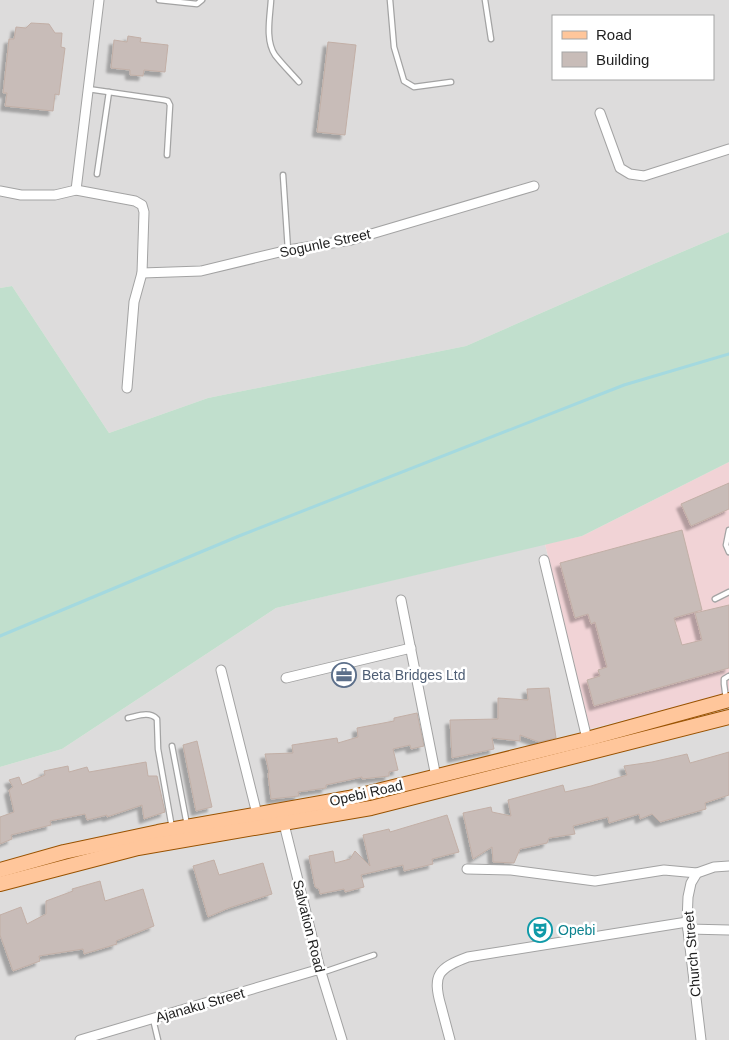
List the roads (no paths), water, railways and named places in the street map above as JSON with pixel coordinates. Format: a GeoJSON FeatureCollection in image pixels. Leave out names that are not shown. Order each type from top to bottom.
{"type":"FeatureCollection","features":[{"type":"Feature","properties":{"kind":"main road","name":"Opebi Road"},"geometry":{"type":"LineString","coordinates":[[0,884],[138,848],[282,817],[349,798],[587,739],[728,700]]}},
{"type":"Feature","properties":{"kind":"main road","name":"Opebi Road"},"geometry":{"type":"LineString","coordinates":[[0,870],[64,852],[256,814],[282,817],[372,808],[729,718]]}},
{"type":"Feature","properties":{"kind":"street"},"geometry":{"type":"LineString","coordinates":[[76,190],[99,0]]}},
{"type":"Feature","properties":{"kind":"street"},"geometry":{"type":"LineString","coordinates":[[600,113],[620,168],[630,174],[644,176],[729,149]]}},
{"type":"Feature","properties":{"kind":"street","name":"Sogunle Street"},"geometry":{"type":"LineString","coordinates":[[142,273],[201,270],[288,250],[352,240],[534,186]]}},
{"type":"Feature","properties":{"kind":"street"},"geometry":{"type":"LineString","coordinates":[[0,191],[55,195],[76,190],[135,201],[142,205],[144,212],[142,273],[134,302],[127,388]]}},
{"type":"Feature","properties":{"kind":"street"},"geometry":{"type":"LineString","coordinates":[[544,560],[587,739]]}},
{"type":"Feature","properties":{"kind":"street"},"geometry":{"type":"LineString","coordinates":[[401,600],[436,777]]}},
{"type":"Feature","properties":{"kind":"street"},"geometry":{"type":"LineString","coordinates":[[286,678],[412,648]]}},
{"type":"Feature","properties":{"kind":"street"},"geometry":{"type":"LineString","coordinates":[[221,670],[256,814]]}},
{"type":"Feature","properties":{"kind":"street","name":"Salvation Road"},"geometry":{"type":"LineString","coordinates":[[282,817],[321,971],[342,1040]]}},
{"type":"Feature","properties":{"kind":"street"},"geometry":{"type":"LineString","coordinates":[[467,869],[511,870],[595,881],[664,870],[697,872],[714,867],[729,866]]}},
{"type":"Feature","properties":{"kind":"street","name":"Church Street"},"geometry":{"type":"LineString","coordinates":[[697,872],[688,897],[688,926],[701,1040]]}},
{"type":"Feature","properties":{"kind":"street"},"geometry":{"type":"LineString","coordinates":[[450,1040],[436,989],[437,980],[442,971],[453,962],[468,957],[688,926],[729,930]]}},
{"type":"Feature","properties":{"kind":"street","name":"Ajanaku Street"},"geometry":{"type":"LineString","coordinates":[[80,1040],[321,971]]}},
{"type":"Feature","properties":{"kind":"lane"},"geometry":{"type":"LineString","coordinates":[[159,0],[197,4],[202,0]]}},
{"type":"Feature","properties":{"kind":"lane"},"geometry":{"type":"LineString","coordinates":[[271,0],[270,44],[274,54],[299,82]]}},
{"type":"Feature","properties":{"kind":"lane"},"geometry":{"type":"LineString","coordinates":[[390,0],[394,47],[404,81],[414,87],[451,82]]}},
{"type":"Feature","properties":{"kind":"lane"},"geometry":{"type":"LineString","coordinates":[[485,0],[491,40]]}},
{"type":"Feature","properties":{"kind":"lane"},"geometry":{"type":"LineString","coordinates":[[88,89],[168,102],[170,105],[167,155]]}},
{"type":"Feature","properties":{"kind":"lane"},"geometry":{"type":"LineString","coordinates":[[97,174],[109,92]]}},
{"type":"Feature","properties":{"kind":"lane"},"geometry":{"type":"LineString","coordinates":[[283,175],[288,250]]}},
{"type":"Feature","properties":{"kind":"lane"},"geometry":{"type":"LineString","coordinates":[[729,530],[726,545],[729,552]]}},
{"type":"Feature","properties":{"kind":"lane"},"geometry":{"type":"LineString","coordinates":[[715,599],[729,592]]}},
{"type":"Feature","properties":{"kind":"lane"},"geometry":{"type":"LineString","coordinates":[[728,700],[724,679],[729,676]]}},
{"type":"Feature","properties":{"kind":"lane"},"geometry":{"type":"LineString","coordinates":[[128,718],[147,714],[153,715],[157,719],[158,750],[173,829]]}},
{"type":"Feature","properties":{"kind":"lane"},"geometry":{"type":"LineString","coordinates":[[172,746],[187,827]]}},
{"type":"Feature","properties":{"kind":"lane"},"geometry":{"type":"LineString","coordinates":[[321,971],[374,955]]}},
{"type":"Feature","properties":{"kind":"lane"},"geometry":{"type":"LineString","coordinates":[[153,1018],[158,1040]]}},
{"type":"Feature","properties":{"kind":"waterway"},"geometry":{"type":"LineString","coordinates":[[0,636],[239,536],[624,385],[729,354]]}},
{"type":"Feature","properties":{"kind":"place","name":"Beta Bridges Ltd"},"geometry":{"type":"Point","coordinates":[344,675]}},
{"type":"Feature","properties":{"kind":"place","name":"Opebi"},"geometry":{"type":"Point","coordinates":[540,930]}}]}
